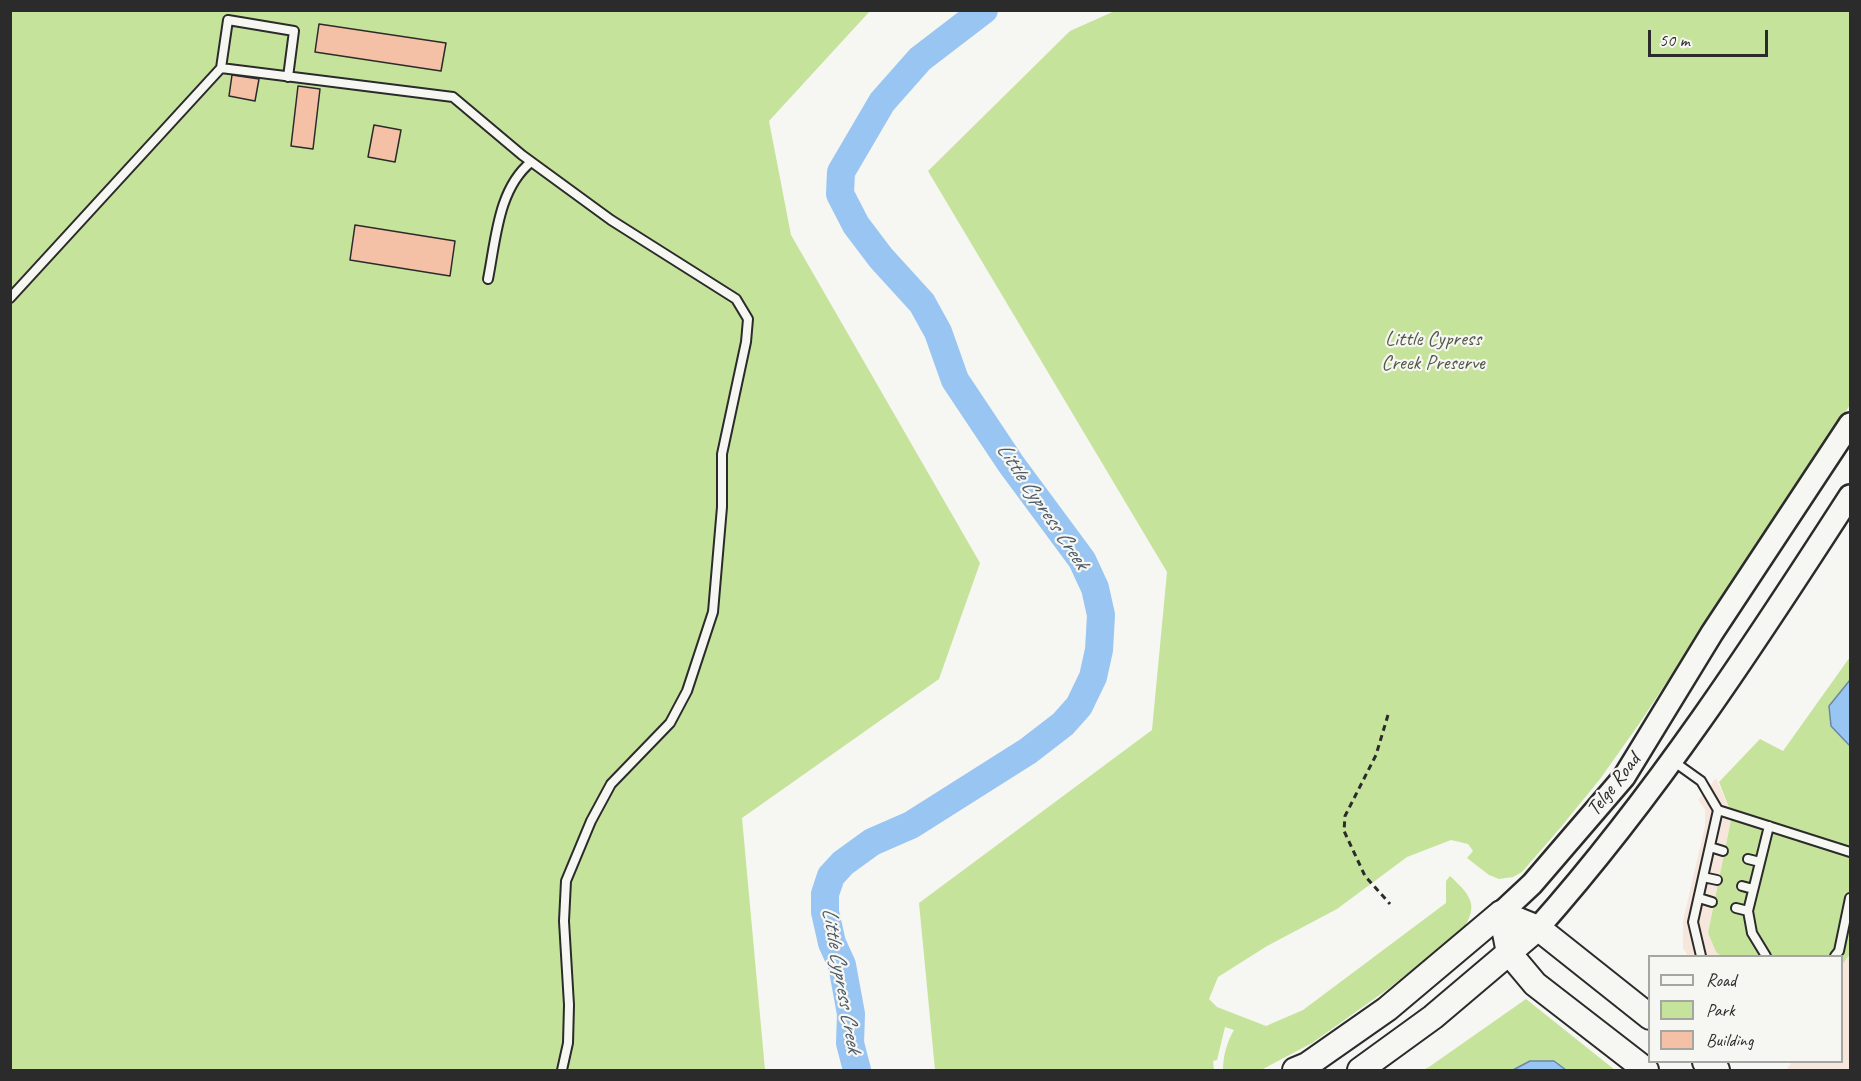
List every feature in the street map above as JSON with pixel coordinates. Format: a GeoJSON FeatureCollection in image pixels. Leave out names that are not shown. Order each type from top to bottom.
{"type":"FeatureCollection","features":[{"type":"Feature","properties":{"kind":"main road","name":"Telge Road"},"geometry":{"type":"LineString","coordinates":[[1295,1071],[1387,1009],[1501,913],[1532,884],[1624,777],[1712,633],[1851,424]]}},
{"type":"Feature","properties":{"kind":"main road","name":"Telge Road"},"geometry":{"type":"LineString","coordinates":[[1360,1071],[1433,1017],[1538,928],[1581,879],[1672,760],[1851,496]]}},
{"type":"Feature","properties":{"kind":"main road"},"geometry":{"type":"LineString","coordinates":[[1501,913],[1538,928],[1648,1015]]}},
{"type":"Feature","properties":{"kind":"main road"},"geometry":{"type":"LineString","coordinates":[[1501,913],[1509,953],[1535,984],[1646,1071]]}},
{"type":"Feature","properties":{"kind":"lane"},"geometry":{"type":"LineString","coordinates":[[10,298],[221,68],[228,20],[294,31],[288,77]]}},
{"type":"Feature","properties":{"kind":"lane"},"geometry":{"type":"LineString","coordinates":[[221,68],[453,97],[531,162],[611,220],[736,299],[748,319],[743,357],[722,454],[722,507],[713,612],[687,691],[670,723],[611,784],[591,821],[566,881],[564,921],[568,1043],[561,1071]]}},
{"type":"Feature","properties":{"kind":"lane"},"geometry":{"type":"LineString","coordinates":[[488,279],[504,201],[519,172],[531,162]]}},
{"type":"Feature","properties":{"kind":"lane"},"geometry":{"type":"LineString","coordinates":[[1672,760],[1701,781],[1718,810],[1851,852]]}},
{"type":"Feature","properties":{"kind":"lane"},"geometry":{"type":"LineString","coordinates":[[1701,955],[1693,922],[1718,810]]}},
{"type":"Feature","properties":{"kind":"lane"},"geometry":{"type":"LineString","coordinates":[[1766,955],[1752,933],[1748,911],[1769,826]]}},
{"type":"Feature","properties":{"kind":"lane"},"geometry":{"type":"LineString","coordinates":[[1710,847],[1723,851]]}},
{"type":"Feature","properties":{"kind":"lane"},"geometry":{"type":"LineString","coordinates":[[1748,859],[1760,862]]}},
{"type":"Feature","properties":{"kind":"lane"},"geometry":{"type":"LineString","coordinates":[[1703,877],[1717,880]]}},
{"type":"Feature","properties":{"kind":"lane"},"geometry":{"type":"LineString","coordinates":[[1742,886],[1753,889]]}},
{"type":"Feature","properties":{"kind":"lane"},"geometry":{"type":"LineString","coordinates":[[1699,898],[1712,902]]}},
{"type":"Feature","properties":{"kind":"lane"},"geometry":{"type":"LineString","coordinates":[[1836,955],[1851,898]]}},
{"type":"Feature","properties":{"kind":"lane"},"geometry":{"type":"LineString","coordinates":[[1736,908],[1748,911]]}},
{"type":"Feature","properties":{"kind":"path"},"geometry":{"type":"LineString","coordinates":[[1388,715],[1376,755],[1345,816],[1344,831],[1365,876],[1390,904]]}},
{"type":"Feature","properties":{"kind":"shaded area"},"geometry":{"type":"Polygon","coordinates":[[[1716,778],[1732,815],[1708,933],[1716,952],[1720,955],[1687,955],[1683,948],[1683,921],[1705,826],[1705,809],[1698,800],[1716,778]]]}},
{"type":"Feature","properties":{"kind":"shaded area"},"geometry":{"type":"Polygon","coordinates":[[[1850,954],[1850,1070],[1786,1070],[1791,1063],[1843,1063],[1843,964],[1850,954]]]}},
{"type":"Feature","properties":{"kind":"green space","name":"Little Cypress Creek Preserve"},"geometry":{"type":"Polygon","coordinates":[[[1117,10],[1850,11],[1850,405],[1639,724],[1600,779],[1522,872],[1513,877],[1499,879],[1489,875],[1467,858],[1473,851],[1468,844],[1451,840],[1407,857],[1337,909],[1267,946],[1218,977],[1209,999],[1217,1007],[1266,1026],[1303,1010],[1446,903],[1446,881],[1450,876],[1470,900],[1471,913],[1468,920],[1463,929],[1388,989],[1312,1043],[1261,1070],[1223,1070],[1226,1049],[1234,1030],[1225,1027],[1217,1060],[1213,1061],[1214,1070],[935,1070],[919,903],[1152,730],[1167,572],[928,171],[1070,31],[1117,10]]]}},
{"type":"Feature","properties":{"kind":"green space"},"geometry":{"type":"Polygon","coordinates":[[[10,11],[870,11],[769,121],[791,235],[980,563],[939,679],[742,818],[765,1070],[11,1070],[10,11]]]}},
{"type":"Feature","properties":{"kind":"green space"},"geometry":{"type":"Polygon","coordinates":[[[1850,657],[1850,954],[1843,964],[1843,955],[1720,955],[1716,952],[1708,933],[1732,815],[1719,782],[1760,739],[1783,751],[1850,657]]]}},
{"type":"Feature","properties":{"kind":"green space"},"geometry":{"type":"Polygon","coordinates":[[[1526,999],[1615,1070],[1423,1070],[1429,1067],[1526,999]]]}},
{"type":"Feature","properties":{"kind":"water"},"geometry":{"type":"Polygon","coordinates":[[[1850,680],[1850,746],[1831,726],[1829,706],[1850,680]]]}},
{"type":"Feature","properties":{"kind":"water"},"geometry":{"type":"Polygon","coordinates":[[[1530,1061],[1554,1061],[1566,1070],[1513,1070],[1530,1061]]]}},
{"type":"Feature","properties":{"kind":"building"},"geometry":{"type":"Polygon","coordinates":[[[319,24],[446,43],[441,71],[315,52],[319,24]]]}},
{"type":"Feature","properties":{"kind":"building"},"geometry":{"type":"Polygon","coordinates":[[[232,75],[259,79],[255,101],[229,96],[232,75]]]}},
{"type":"Feature","properties":{"kind":"building"},"geometry":{"type":"Polygon","coordinates":[[[298,86],[320,89],[313,149],[291,146],[298,86]]]}},
{"type":"Feature","properties":{"kind":"building"},"geometry":{"type":"Polygon","coordinates":[[[374,125],[401,130],[395,162],[368,157],[374,125]]]}},
{"type":"Feature","properties":{"kind":"building"},"geometry":{"type":"Polygon","coordinates":[[[355,225],[455,241],[450,276],[350,260],[355,225]]]}},
{"type":"Feature","properties":{"kind":"waterway","name":"Little Cypress Creek"},"geometry":{"type":"LineString","coordinates":[[857,1070],[850,1043],[851,1014],[842,965],[832,943],[825,912],[825,894],[831,876],[843,863],[872,842],[911,825],[1028,751],[1063,724],[1079,706],[1093,677],[1099,650],[1101,615],[1095,588],[1082,560],[1011,464],[955,380],[938,332],[922,303],[881,258],[856,225],[840,194],[841,172],[882,102],[920,59],[984,10]]}}]}
